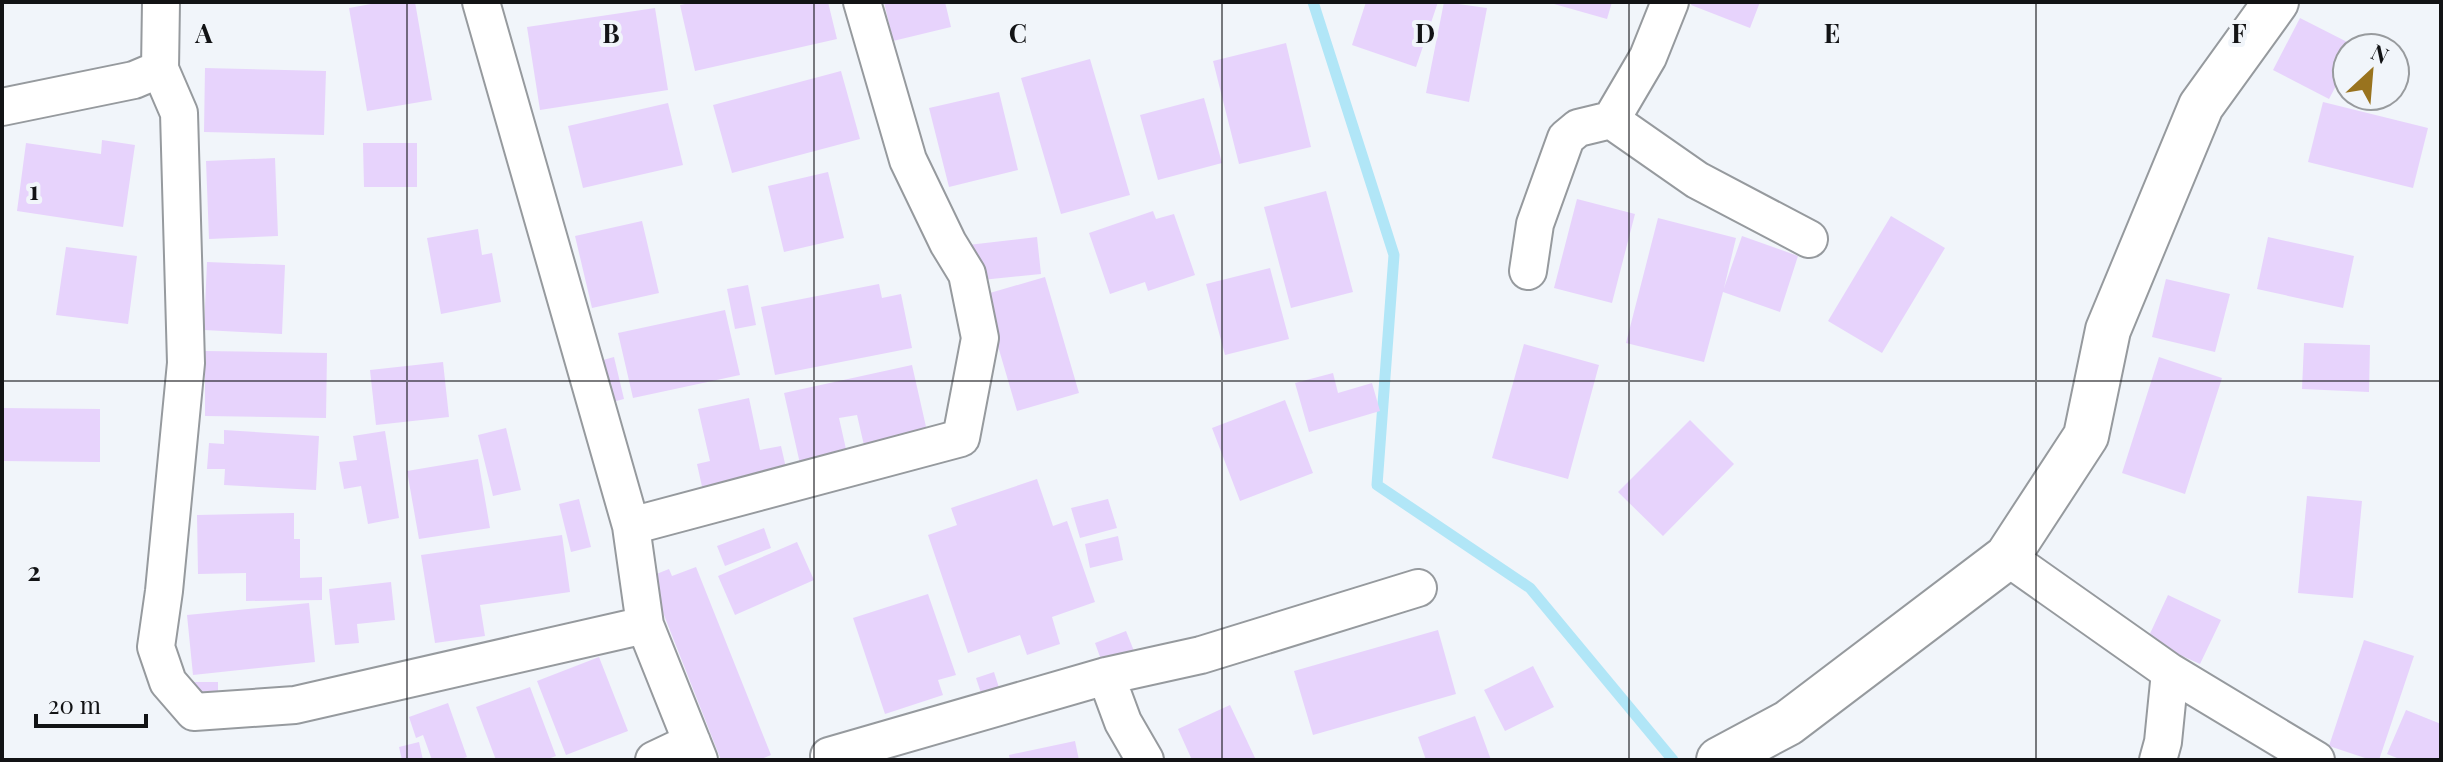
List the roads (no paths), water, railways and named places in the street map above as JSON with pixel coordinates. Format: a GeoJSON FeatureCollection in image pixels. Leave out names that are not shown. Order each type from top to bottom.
{"type":"FeatureCollection","features":[{"type":"Feature","properties":{"kind":"street"},"geometry":{"type":"LineString","coordinates":[[161,2],[160,69],[179,113],[186,363],[156,647],[168,682],[194,712],[295,705],[645,625]]}},
{"type":"Feature","properties":{"kind":"street"},"geometry":{"type":"LineString","coordinates":[[481,2],[631,526],[645,625],[696,751],[654,760]]}},
{"type":"Feature","properties":{"kind":"street"},"geometry":{"type":"LineString","coordinates":[[631,526],[961,438],[980,338],[967,274],[948,243],[908,160],[862,2]]}},
{"type":"Feature","properties":{"kind":"street"},"geometry":{"type":"LineString","coordinates":[[1528,271],[1535,224],[1566,138],[1578,128],[1611,120],[1648,57],[1670,2]]}},
{"type":"Feature","properties":{"kind":"street"},"geometry":{"type":"LineString","coordinates":[[1719,760],[1788,723],[2007,557],[2086,436],[2108,330],[2201,106],[2276,2]]}},
{"type":"Feature","properties":{"kind":"street"},"geometry":{"type":"LineString","coordinates":[[2,107],[134,80],[160,69]]}},
{"type":"Feature","properties":{"kind":"street"},"geometry":{"type":"LineString","coordinates":[[1611,120],[1697,180],[1809,239]]}},
{"type":"Feature","properties":{"kind":"street"},"geometry":{"type":"LineString","coordinates":[[2007,557],[2170,672],[2316,760]]}},
{"type":"Feature","properties":{"kind":"street"},"geometry":{"type":"LineString","coordinates":[[829,756],[1106,676],[1201,655],[1418,588]]}},
{"type":"Feature","properties":{"kind":"street"},"geometry":{"type":"LineString","coordinates":[[2158,760],[2163,742],[2170,672]]}},
{"type":"Feature","properties":{"kind":"street"},"geometry":{"type":"LineString","coordinates":[[1106,676],[1123,722],[1145,760]]}},
{"type":"Feature","properties":{"kind":"waterway"},"geometry":{"type":"LineString","coordinates":[[1313,2],[1394,255],[1377,485],[1530,588],[1673,760]]}}]}
